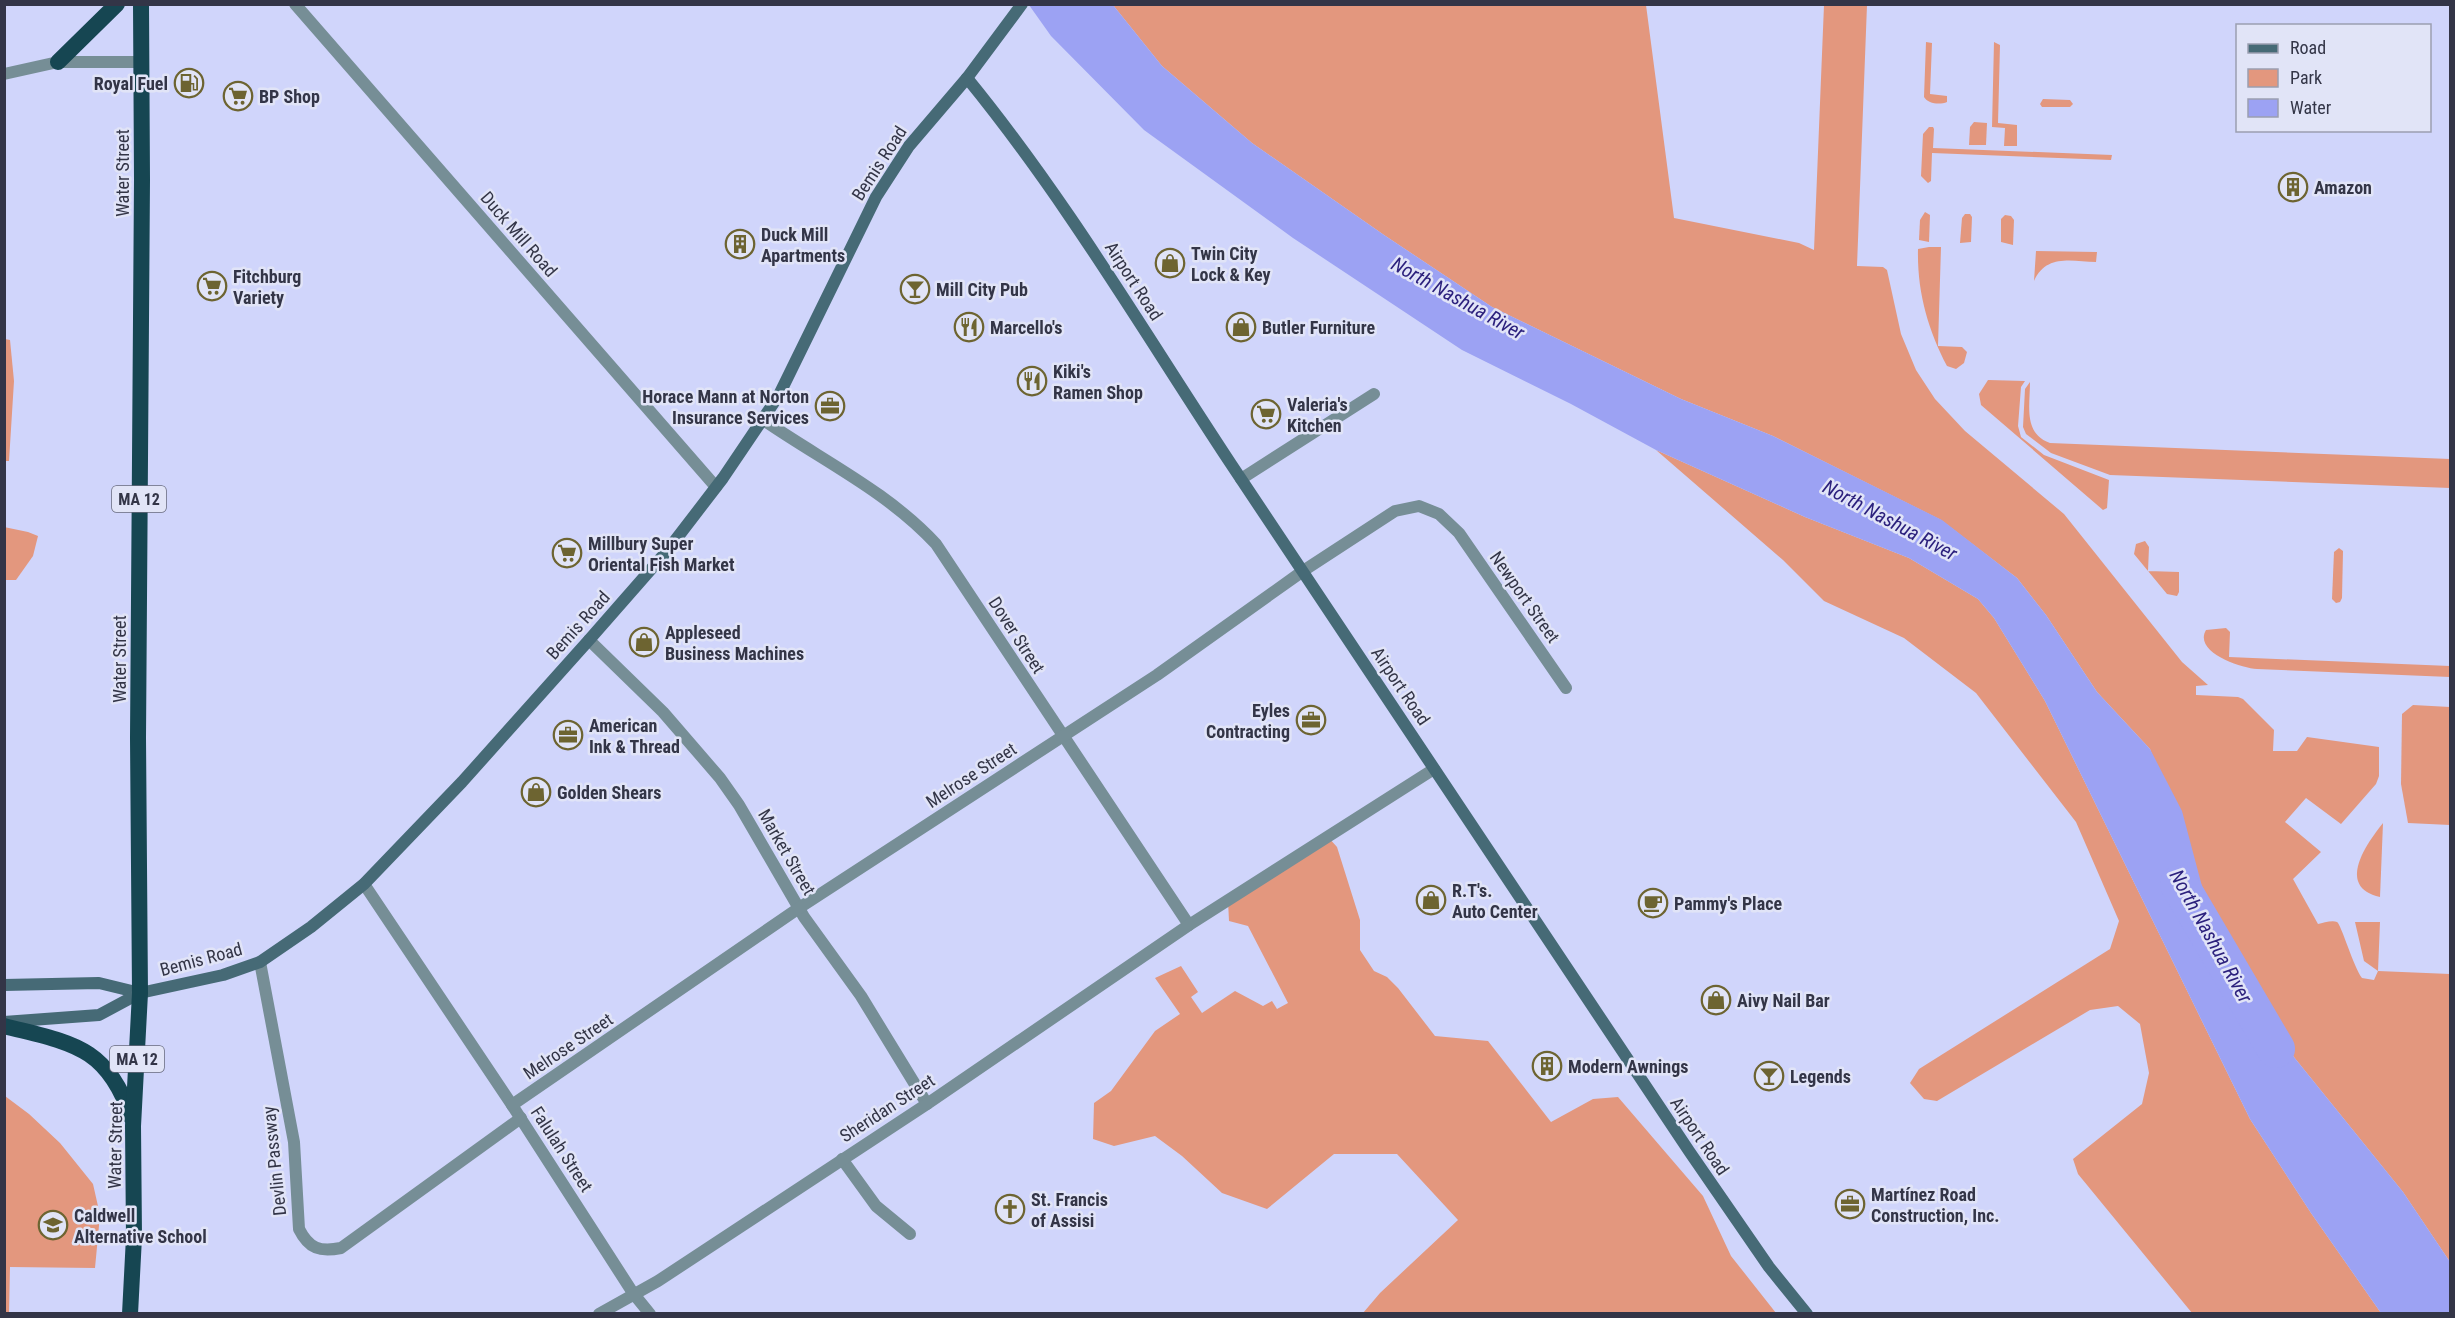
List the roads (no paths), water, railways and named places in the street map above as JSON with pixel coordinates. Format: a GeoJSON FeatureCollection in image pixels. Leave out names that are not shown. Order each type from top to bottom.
{"type":"FeatureCollection","features":[{"type":"Feature","properties":{"kind":"highway"},"geometry":{"type":"LineString","coordinates":[[58,62],[117,4]]}},
{"type":"Feature","properties":{"kind":"highway","name":"Water Street"},"geometry":{"type":"LineString","coordinates":[[130,1314],[134,1237],[133,1126],[140,993],[138,683],[141,4]]}},
{"type":"Feature","properties":{"kind":"highway"},"geometry":{"type":"LineString","coordinates":[[4,1024],[73,1044],[92,1055],[111,1076],[133,1126]]}},
{"type":"Feature","properties":{"kind":"main road","name":"Bemis Road"},"geometry":{"type":"LineString","coordinates":[[140,993],[224,975],[260,962],[311,927],[364,884],[462,782],[589,640],[667,551],[716,487],[783,386],[876,197],[909,146],[967,78],[1021,6]]}},
{"type":"Feature","properties":{"kind":"main road","name":"Airport Road"},"geometry":{"type":"LineString","coordinates":[[967,78],[1004,122],[1101,262],[1242,479],[1694,1159],[1769,1267],[1806,1314]]}},
{"type":"Feature","properties":{"kind":"main road"},"geometry":{"type":"LineString","coordinates":[[4,985],[99,983],[140,993]]}},
{"type":"Feature","properties":{"kind":"main road"},"geometry":{"type":"LineString","coordinates":[[4,1024],[99,1015],[140,993]]}},
{"type":"Feature","properties":{"kind":"street","name":"Duck Mill Road"},"geometry":{"type":"LineString","coordinates":[[295,4],[716,487]]}},
{"type":"Feature","properties":{"kind":"street"},"geometry":{"type":"LineString","coordinates":[[4,74],[58,62],[140,62]]}},
{"type":"Feature","properties":{"kind":"street"},"geometry":{"type":"LineString","coordinates":[[1242,479],[1374,394]]}},
{"type":"Feature","properties":{"kind":"street","name":"Dover Street"},"geometry":{"type":"LineString","coordinates":[[762,419],[876,491],[904,512],[936,544],[1190,925]]}},
{"type":"Feature","properties":{"kind":"street","name":"Melrose Street"},"geometry":{"type":"LineString","coordinates":[[512,1105],[799,908],[1157,675],[1303,571],[1395,511],[1419,506],[1438,514],[1453,528]]}},
{"type":"Feature","properties":{"kind":"street","name":"Newport Street"},"geometry":{"type":"LineString","coordinates":[[1453,528],[1566,688]]}},
{"type":"Feature","properties":{"kind":"street","name":"Market Street"},"geometry":{"type":"LineString","coordinates":[[589,640],[663,712],[720,778],[739,805],[799,908],[861,996],[927,1104]]}},
{"type":"Feature","properties":{"kind":"street","name":"Sheridan Street"},"geometry":{"type":"LineString","coordinates":[[598,1314],[658,1281],[927,1104],[1190,925],[1434,769]]}},
{"type":"Feature","properties":{"kind":"street","name":"Falulah Street"},"geometry":{"type":"LineString","coordinates":[[364,884],[521,1118],[633,1293],[650,1314]]}},
{"type":"Feature","properties":{"kind":"street","name":"Devlin Passway"},"geometry":{"type":"LineString","coordinates":[[260,962],[294,1142],[299,1229],[313,1248],[326,1251],[341,1248],[521,1118]]}},
{"type":"Feature","properties":{"kind":"street"},"geometry":{"type":"LineString","coordinates":[[842,1159],[876,1206],[910,1234]]}},
{"type":"Feature","properties":{"kind":"water"},"geometry":{"type":"Polygon","coordinates":[[[1029,5],[1113,5],[1162,66],[1252,143],[1492,307],[1681,399],[1773,436],[1942,520],[2017,578],[2046,615],[2097,692],[2150,749],[2182,811],[2203,890],[2205,940],[2237,995],[2255,1009],[2403,1192],[2450,1262],[2450,1313],[2381,1313],[2311,1213],[2250,1119],[2045,701],[1994,618],[1978,599],[1909,558],[1805,517],[1656,450],[1571,404],[1462,350],[1293,238],[1144,130],[1051,36],[1029,5]]]}},
{"type":"Feature","properties":{"kind":"waterway","name":"North Nashua River"},"geometry":{"type":"LineString","coordinates":[[2179,884],[2276,1049]]}},
{"type":"Feature","properties":{"kind":"place","name":"Royal Fuel"},"geometry":{"type":"Point","coordinates":[189,83]}},
{"type":"Feature","properties":{"kind":"place","name":"BP Shop"},"geometry":{"type":"Point","coordinates":[238,96]}},
{"type":"Feature","properties":{"kind":"place","name":"Amazon"},"geometry":{"type":"Point","coordinates":[2293,187]}},
{"type":"Feature","properties":{"kind":"place","name":"Duck Mill Apartments"},"geometry":{"type":"Point","coordinates":[740,244]}},
{"type":"Feature","properties":{"kind":"place","name":"Twin City Lock & Key"},"geometry":{"type":"Point","coordinates":[1170,263]}},
{"type":"Feature","properties":{"kind":"place","name":"Fitchburg Variety"},"geometry":{"type":"Point","coordinates":[212,286]}},
{"type":"Feature","properties":{"kind":"place","name":"Mill City Pub"},"geometry":{"type":"Point","coordinates":[915,289]}},
{"type":"Feature","properties":{"kind":"place","name":"Marcello's"},"geometry":{"type":"Point","coordinates":[969,327]}},
{"type":"Feature","properties":{"kind":"place","name":"Butler Furniture"},"geometry":{"type":"Point","coordinates":[1241,327]}},
{"type":"Feature","properties":{"kind":"place","name":"Kiki's Ramen Shop"},"geometry":{"type":"Point","coordinates":[1032,381]}},
{"type":"Feature","properties":{"kind":"place","name":"Horace Mann at Norton Insurance Services"},"geometry":{"type":"Point","coordinates":[830,406]}},
{"type":"Feature","properties":{"kind":"place","name":"Valeria's Kitchen"},"geometry":{"type":"Point","coordinates":[1266,414]}},
{"type":"Feature","properties":{"kind":"place","name":"Millbury Super Oriental Fish Market"},"geometry":{"type":"Point","coordinates":[567,553]}},
{"type":"Feature","properties":{"kind":"place","name":"Appleseed Business Machines"},"geometry":{"type":"Point","coordinates":[644,642]}},
{"type":"Feature","properties":{"kind":"place","name":"Eyles Contracting"},"geometry":{"type":"Point","coordinates":[1311,720]}},
{"type":"Feature","properties":{"kind":"place","name":"American Ink & Thread"},"geometry":{"type":"Point","coordinates":[568,735]}},
{"type":"Feature","properties":{"kind":"place","name":"Golden Shears"},"geometry":{"type":"Point","coordinates":[536,792]}},
{"type":"Feature","properties":{"kind":"place","name":"R.T's. Auto Center"},"geometry":{"type":"Point","coordinates":[1431,900]}},
{"type":"Feature","properties":{"kind":"place","name":"Pammy's Place"},"geometry":{"type":"Point","coordinates":[1653,903]}},
{"type":"Feature","properties":{"kind":"place","name":"Aivy Nail Bar"},"geometry":{"type":"Point","coordinates":[1716,1000]}},
{"type":"Feature","properties":{"kind":"place","name":"Modern Awnings"},"geometry":{"type":"Point","coordinates":[1547,1066]}},
{"type":"Feature","properties":{"kind":"place","name":"Legends"},"geometry":{"type":"Point","coordinates":[1769,1076]}},
{"type":"Feature","properties":{"kind":"place","name":"Martínez Road Construction, Inc."},"geometry":{"type":"Point","coordinates":[1850,1204]}},
{"type":"Feature","properties":{"kind":"place","name":"St. Francis of Assisi"},"geometry":{"type":"Point","coordinates":[1010,1209]}},
{"type":"Feature","properties":{"kind":"place","name":"Caldwell Alternative School"},"geometry":{"type":"Point","coordinates":[53,1225]}}]}
